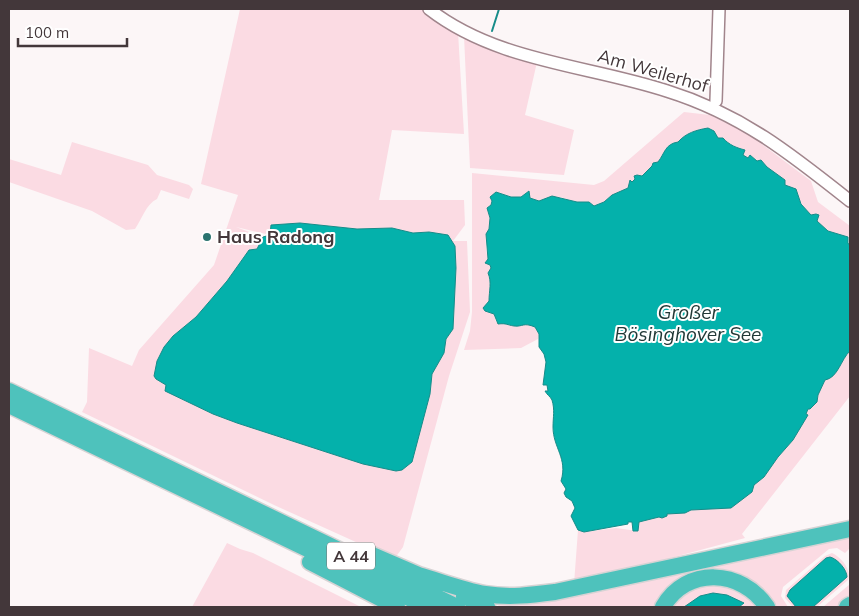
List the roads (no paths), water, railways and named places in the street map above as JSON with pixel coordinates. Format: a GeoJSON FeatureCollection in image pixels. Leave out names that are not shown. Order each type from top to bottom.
{"type":"FeatureCollection","features":[{"type":"Feature","properties":{"kind":"highway","name":"A 44"},"geometry":{"type":"LineString","coordinates":[[9,391],[457,607]]}},
{"type":"Feature","properties":{"kind":"highway","name":"A 44"},"geometry":{"type":"LineString","coordinates":[[9,405],[428,607]]}},
{"type":"Feature","properties":{"kind":"highway"},"geometry":{"type":"LineString","coordinates":[[245,505],[307,526],[487,607]]}},
{"type":"Feature","properties":{"kind":"highway"},"geometry":{"type":"LineString","coordinates":[[226,510],[243,526],[397,607]]}},
{"type":"Feature","properties":{"kind":"highway"},"geometry":{"type":"LineString","coordinates":[[418,575],[486,594],[530,596],[850,528]]}},
{"type":"Feature","properties":{"kind":"highway"},"geometry":{"type":"LineString","coordinates":[[663,607],[669,598],[683,586],[716,577],[742,584],[753,591],[767,607]]}},
{"type":"Feature","properties":{"kind":"highway"},"geometry":{"type":"LineString","coordinates":[[372,595],[389,607]]}},
{"type":"Feature","properties":{"kind":"street","name":"Am Weilerhof"},"geometry":{"type":"LineString","coordinates":[[429,9],[461,30],[492,44],[533,57],[666,90],[714,108],[755,130],[791,154],[850,201]]}},
{"type":"Feature","properties":{"kind":"street"},"geometry":{"type":"LineString","coordinates":[[716,102],[718,9]]}},
{"type":"Feature","properties":{"kind":"water","name":"Großer Bösinghover See"},"geometry":{"type":"Polygon","coordinates":[[[708,128],[714,131],[718,138],[723,138],[733,146],[745,150],[743,155],[748,158],[750,155],[757,161],[761,160],[767,167],[785,180],[785,185],[796,189],[801,204],[811,215],[819,215],[817,221],[828,231],[848,237],[850,246],[850,351],[833,376],[825,380],[817,402],[808,409],[806,414],[808,415],[793,440],[764,477],[754,485],[752,492],[731,508],[691,510],[685,513],[667,514],[667,516],[662,518],[639,522],[638,531],[633,531],[632,522],[628,522],[628,524],[584,532],[578,530],[571,516],[575,508],[572,501],[566,497],[564,493],[566,489],[561,481],[563,473],[562,459],[555,441],[553,404],[545,391],[548,391],[547,385],[543,385],[546,362],[544,354],[539,347],[539,334],[535,327],[531,326],[498,324],[494,314],[485,311],[483,308],[489,301],[490,287],[488,273],[491,268],[490,265],[485,263],[488,259],[486,234],[489,229],[490,218],[487,208],[491,205],[490,197],[496,192],[511,197],[521,197],[529,191],[530,198],[539,201],[552,196],[577,202],[589,202],[594,206],[628,188],[630,180],[632,182],[635,179],[634,176],[637,175],[642,176],[653,163],[658,162],[670,145],[678,142],[691,132],[708,128]]]}},
{"type":"Feature","properties":{"kind":"water"},"geometry":{"type":"Polygon","coordinates":[[[300,223],[357,229],[392,228],[413,233],[429,232],[448,235],[455,246],[456,268],[453,329],[446,339],[444,353],[432,374],[430,394],[412,462],[402,470],[396,471],[363,464],[213,414],[165,391],[166,385],[154,376],[157,361],[164,347],[173,336],[196,317],[227,281],[249,250],[257,249],[263,237],[270,235],[271,225],[300,223]]]}},
{"type":"Feature","properties":{"kind":"water"},"geometry":{"type":"Polygon","coordinates":[[[830,557],[842,565],[847,577],[813,607],[796,607],[787,596],[790,590],[826,558],[830,557]]]}},
{"type":"Feature","properties":{"kind":"water"},"geometry":{"type":"Polygon","coordinates":[[[713,593],[727,595],[744,603],[739,607],[684,607],[700,596],[713,593]]]}},
{"type":"Feature","properties":{"kind":"waterway"},"geometry":{"type":"LineString","coordinates":[[492,31],[499,9]]}},
{"type":"Feature","properties":{"kind":"place","name":"Haus Radong"},"geometry":{"type":"Point","coordinates":[207,237]}}]}
